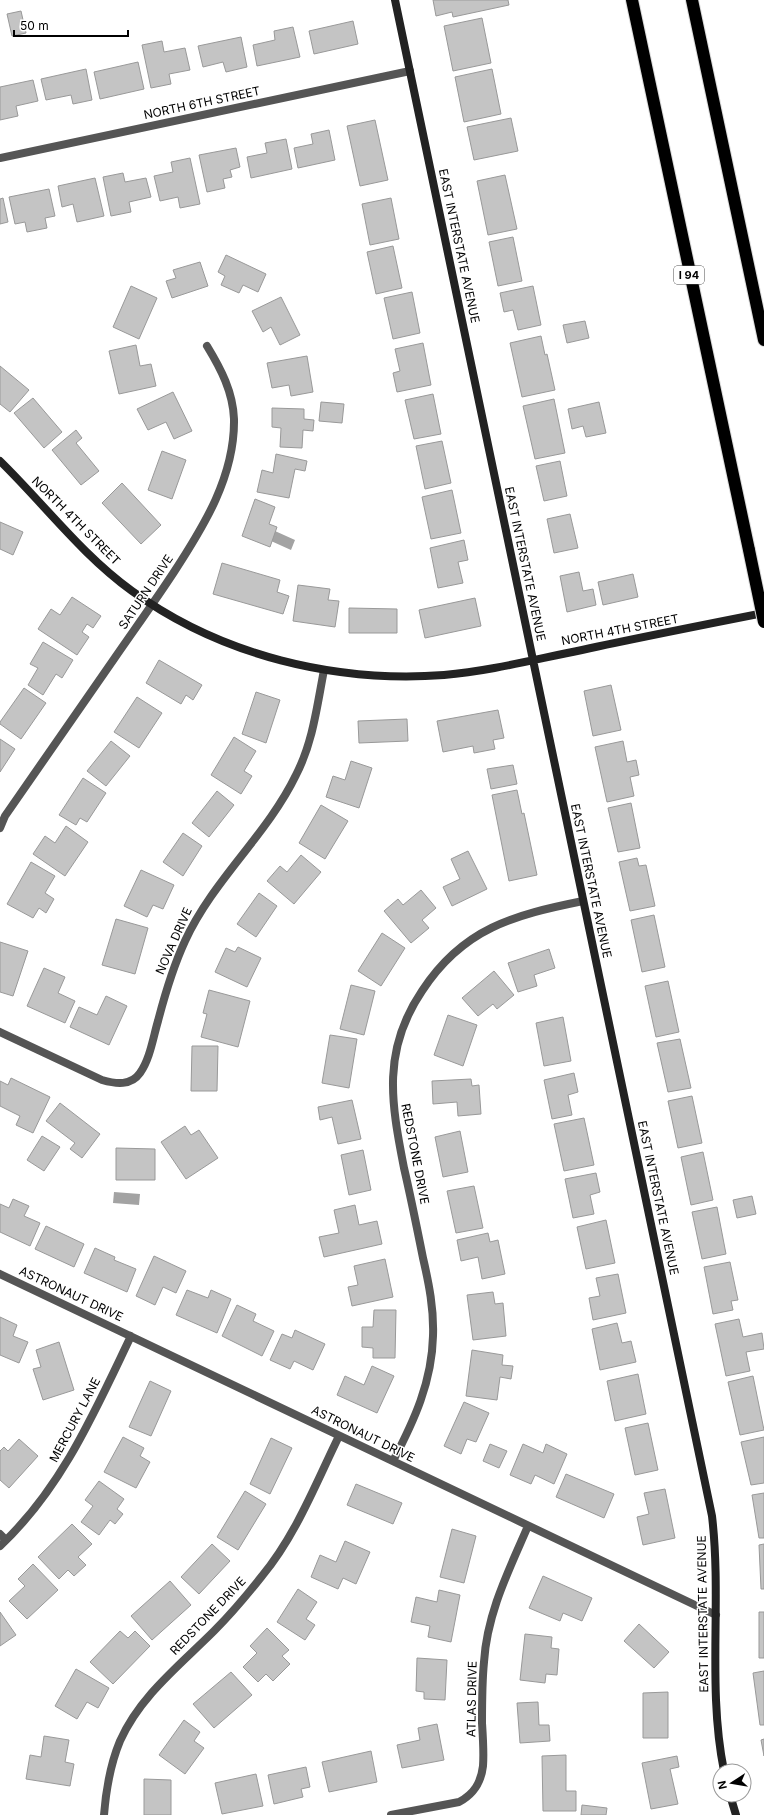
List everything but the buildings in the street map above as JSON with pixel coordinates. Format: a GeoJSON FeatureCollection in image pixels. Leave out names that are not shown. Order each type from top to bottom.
{"type":"FeatureCollection","features":[{"type":"Feature","properties":{"kind":"highway","name":"I 94"},"geometry":{"type":"LineString","coordinates":[[632,0],[764,622]]}},
{"type":"Feature","properties":{"kind":"highway"},"geometry":{"type":"LineString","coordinates":[[692,0],[764,340]]}},
{"type":"Feature","properties":{"kind":"street","name":"EAST INTERSTATE AVENUE"},"geometry":{"type":"LineString","coordinates":[[395,0],[712,1516],[715,1549],[716,1716],[723,1763]]}},
{"type":"Feature","properties":{"kind":"street","name":"NORTH 6TH STREET"},"geometry":{"type":"LineString","coordinates":[[0,158],[410,71]]}},
{"type":"Feature","properties":{"kind":"street","name":"SATURN DRIVE"},"geometry":{"type":"LineString","coordinates":[[0,828],[5,816],[152,604],[208,517],[222,484],[229,458],[233,437],[233,407],[225,380],[207,346]]}},
{"type":"Feature","properties":{"kind":"street","name":"NORTH 4TH STREET"},"geometry":{"type":"LineString","coordinates":[[0,461],[100,564],[132,591],[152,604],[196,629],[246,650],[276,659],[324,670],[369,676],[423,676],[468,672],[764,613]]}},
{"type":"Feature","properties":{"kind":"street","name":"NOVA DRIVE"},"geometry":{"type":"LineString","coordinates":[[0,1032],[102,1080],[123,1084],[133,1081],[140,1073],[149,1053],[170,979],[193,924],[213,892],[275,810],[296,776],[310,738],[324,670]]}},
{"type":"Feature","properties":{"kind":"street","name":"REDSTONE DRIVE"},"geometry":{"type":"LineString","coordinates":[[393,1461],[422,1401],[428,1380],[433,1336],[431,1294],[393,1107],[393,1072],[401,1032],[416,999],[427,983],[438,968],[467,942],[501,922],[520,915],[583,901]]}},
{"type":"Feature","properties":{"kind":"street","name":"ASTRONAUT DRIVE"},"geometry":{"type":"LineString","coordinates":[[0,1274],[716,1615]]}},
{"type":"Feature","properties":{"kind":"street","name":"MERCURY LANE"},"geometry":{"type":"LineString","coordinates":[[3,1543],[41,1501],[66,1465],[88,1425],[131,1336]]}},
{"type":"Feature","properties":{"kind":"street","name":"REDSTONE DRIVE"},"geometry":{"type":"LineString","coordinates":[[104,1815],[108,1779],[114,1759],[129,1725],[164,1678],[225,1619],[272,1564],[290,1535],[339,1436]]}},
{"type":"Feature","properties":{"kind":"street","name":"ATLAS DRIVE"},"geometry":{"type":"LineString","coordinates":[[391,1815],[458,1802],[467,1797],[478,1785],[483,1767],[484,1756],[483,1681],[487,1638],[498,1594],[528,1526]]}},
{"type":"Feature","properties":{"kind":"street"},"geometry":{"type":"LineString","coordinates":[[0,1534],[3,1543]]}},
{"type":"Feature","properties":{"kind":"street"},"geometry":{"type":"LineString","coordinates":[[732,1803],[736,1815]]}},
{"type":"Feature","properties":{"kind":"shaded area"},"geometry":{"type":"Polygon","coordinates":[[[275,531],[295,540],[291,550],[271,541],[275,531]]]}},
{"type":"Feature","properties":{"kind":"shaded area"},"geometry":{"type":"Polygon","coordinates":[[[114,1192],[140,1194],[139,1205],[113,1203],[114,1192]]]}}]}
